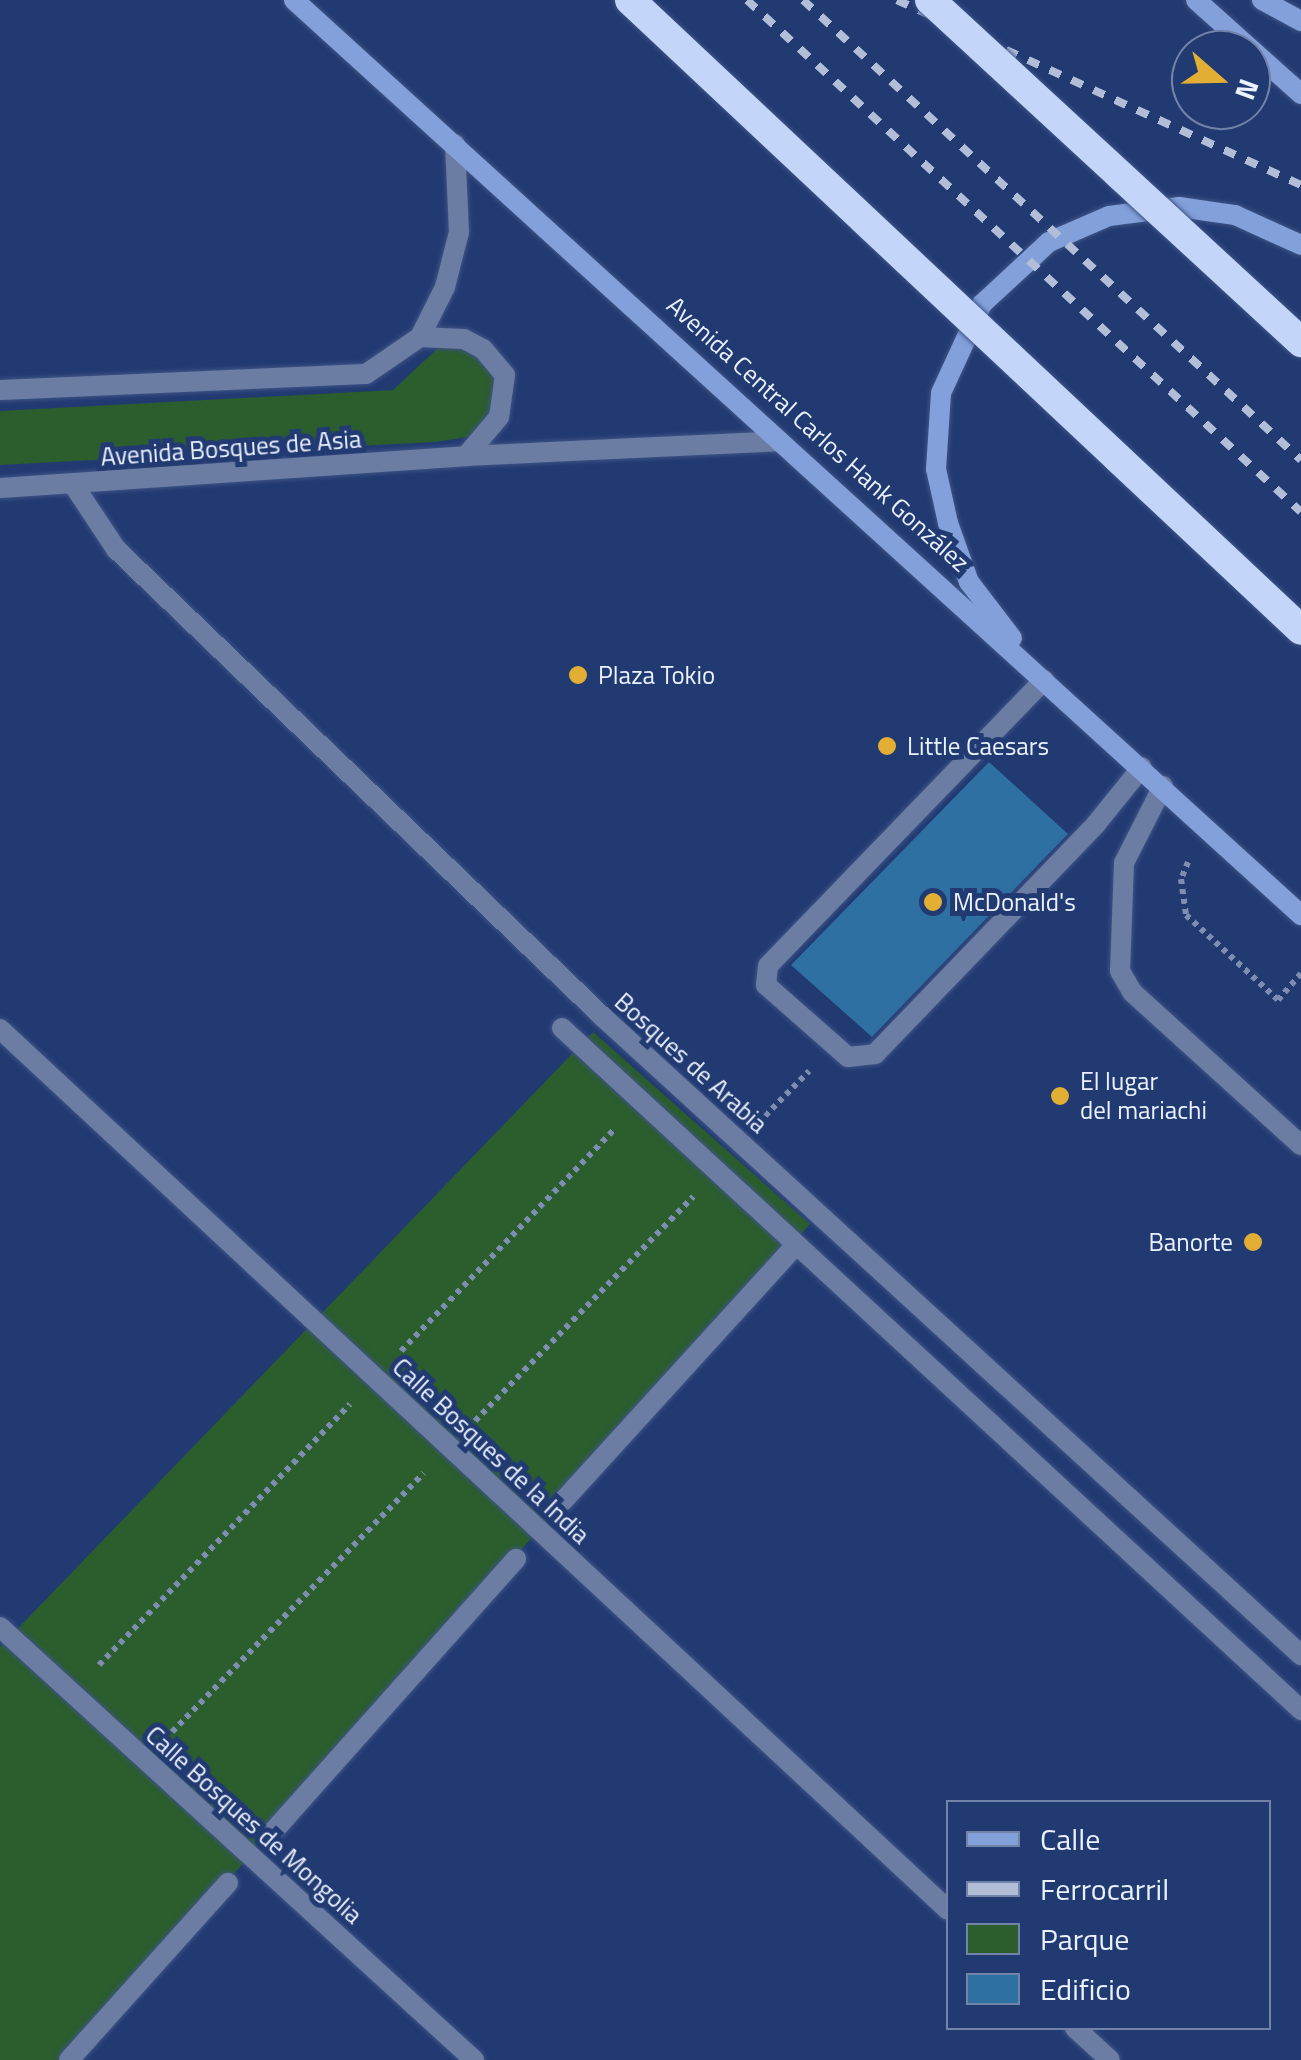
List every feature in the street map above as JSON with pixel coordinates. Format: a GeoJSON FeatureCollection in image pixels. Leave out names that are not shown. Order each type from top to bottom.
{"type":"FeatureCollection","features":[{"type":"Feature","properties":{"kind":"highway"},"geometry":{"type":"LineString","coordinates":[[630,0],[1301,630]]}},
{"type":"Feature","properties":{"kind":"highway"},"geometry":{"type":"LineString","coordinates":[[930,0],[1301,342]]}},
{"type":"Feature","properties":{"kind":"main road","name":"Avenida Central Carlos Hank González"},"geometry":{"type":"LineString","coordinates":[[294,0],[1301,915]]}},
{"type":"Feature","properties":{"kind":"main road"},"geometry":{"type":"LineString","coordinates":[[1196,0],[1301,94]]}},
{"type":"Feature","properties":{"kind":"main road"},"geometry":{"type":"LineString","coordinates":[[1262,0],[1301,21]]}},
{"type":"Feature","properties":{"kind":"main road"},"geometry":{"type":"LineString","coordinates":[[1044,680],[969,582],[948,524],[936,468],[941,394],[982,304],[1049,242],[1109,216],[1179,207],[1216,212],[1235,216],[1301,245]]}},
{"type":"Feature","properties":{"kind":"street"},"geometry":{"type":"LineString","coordinates":[[0,390],[366,374],[420,337],[445,287],[459,232],[455,144]]}},
{"type":"Feature","properties":{"kind":"street"},"geometry":{"type":"LineString","coordinates":[[420,337],[464,339],[483,348],[505,375],[499,417],[466,456]]}},
{"type":"Feature","properties":{"kind":"street","name":"Avenida Bosques de Asia"},"geometry":{"type":"LineString","coordinates":[[0,488],[466,456],[780,441]]}},
{"type":"Feature","properties":{"kind":"street","name":"Bosques de Arabia"},"geometry":{"type":"LineString","coordinates":[[72,484],[116,549],[603,1017],[1301,1654]]}},
{"type":"Feature","properties":{"kind":"street"},"geometry":{"type":"LineString","coordinates":[[1044,680],[768,966],[766,985],[848,1057],[874,1054],[1096,824],[1142,767]]}},
{"type":"Feature","properties":{"kind":"street"},"geometry":{"type":"LineString","coordinates":[[1163,786],[1124,863],[1120,972],[1132,992],[1301,1145]]}},
{"type":"Feature","properties":{"kind":"street"},"geometry":{"type":"LineString","coordinates":[[562,1028],[1301,1710]]}},
{"type":"Feature","properties":{"kind":"street","name":"Calle Bosques de la India"},"geometry":{"type":"LineString","coordinates":[[0,1029],[946,1908]]}},
{"type":"Feature","properties":{"kind":"street"},"geometry":{"type":"LineString","coordinates":[[564,1501],[796,1246]]}},
{"type":"Feature","properties":{"kind":"street"},"geometry":{"type":"LineString","coordinates":[[270,1835],[516,1559]]}},
{"type":"Feature","properties":{"kind":"street","name":"Calle Bosques de Mongolia"},"geometry":{"type":"LineString","coordinates":[[0,1628],[474,2060]]}},
{"type":"Feature","properties":{"kind":"street"},"geometry":{"type":"LineString","coordinates":[[70,2060],[228,1882]]}},
{"type":"Feature","properties":{"kind":"street"},"geometry":{"type":"LineString","coordinates":[[1078,2030],[1110,2060]]}},
{"type":"Feature","properties":{"kind":"path"},"geometry":{"type":"LineString","coordinates":[[1186,915],[1278,1000],[1301,974]]}},
{"type":"Feature","properties":{"kind":"green space"},"geometry":{"type":"Polygon","coordinates":[[[471,346],[494,370],[494,408],[475,436],[435,442],[0,465],[0,411],[393,390],[438,348],[471,346]]]}},
{"type":"Feature","properties":{"kind":"green space"},"geometry":{"type":"Polygon","coordinates":[[[593,1032],[810,1224],[69,2060],[0,2060],[0,1647],[593,1032]]]}},
{"type":"Feature","properties":{"kind":"building","name":"McDonald's"},"geometry":{"type":"Polygon","coordinates":[[[989,762],[1068,834],[872,1037],[791,965],[989,762]]]}},
{"type":"Feature","properties":{"kind":"railway"},"geometry":{"type":"LineString","coordinates":[[747,0],[1301,512]]}},
{"type":"Feature","properties":{"kind":"railway"},"geometry":{"type":"LineString","coordinates":[[803,0],[1301,460]]}},
{"type":"Feature","properties":{"kind":"railway"},"geometry":{"type":"LineString","coordinates":[[897,0],[1301,185]]}},
{"type":"Feature","properties":{"kind":"place","name":"Plaza Tokio"},"geometry":{"type":"Point","coordinates":[578,675]}},
{"type":"Feature","properties":{"kind":"place","name":"Little Caesars"},"geometry":{"type":"Point","coordinates":[887,746]}},
{"type":"Feature","properties":{"kind":"place","name":"McDonald's"},"geometry":{"type":"Point","coordinates":[933,902]}},
{"type":"Feature","properties":{"kind":"place","name":"El lugar del mariachi"},"geometry":{"type":"Point","coordinates":[1060,1096]}},
{"type":"Feature","properties":{"kind":"place","name":"Banorte"},"geometry":{"type":"Point","coordinates":[1253,1242]}}]}
